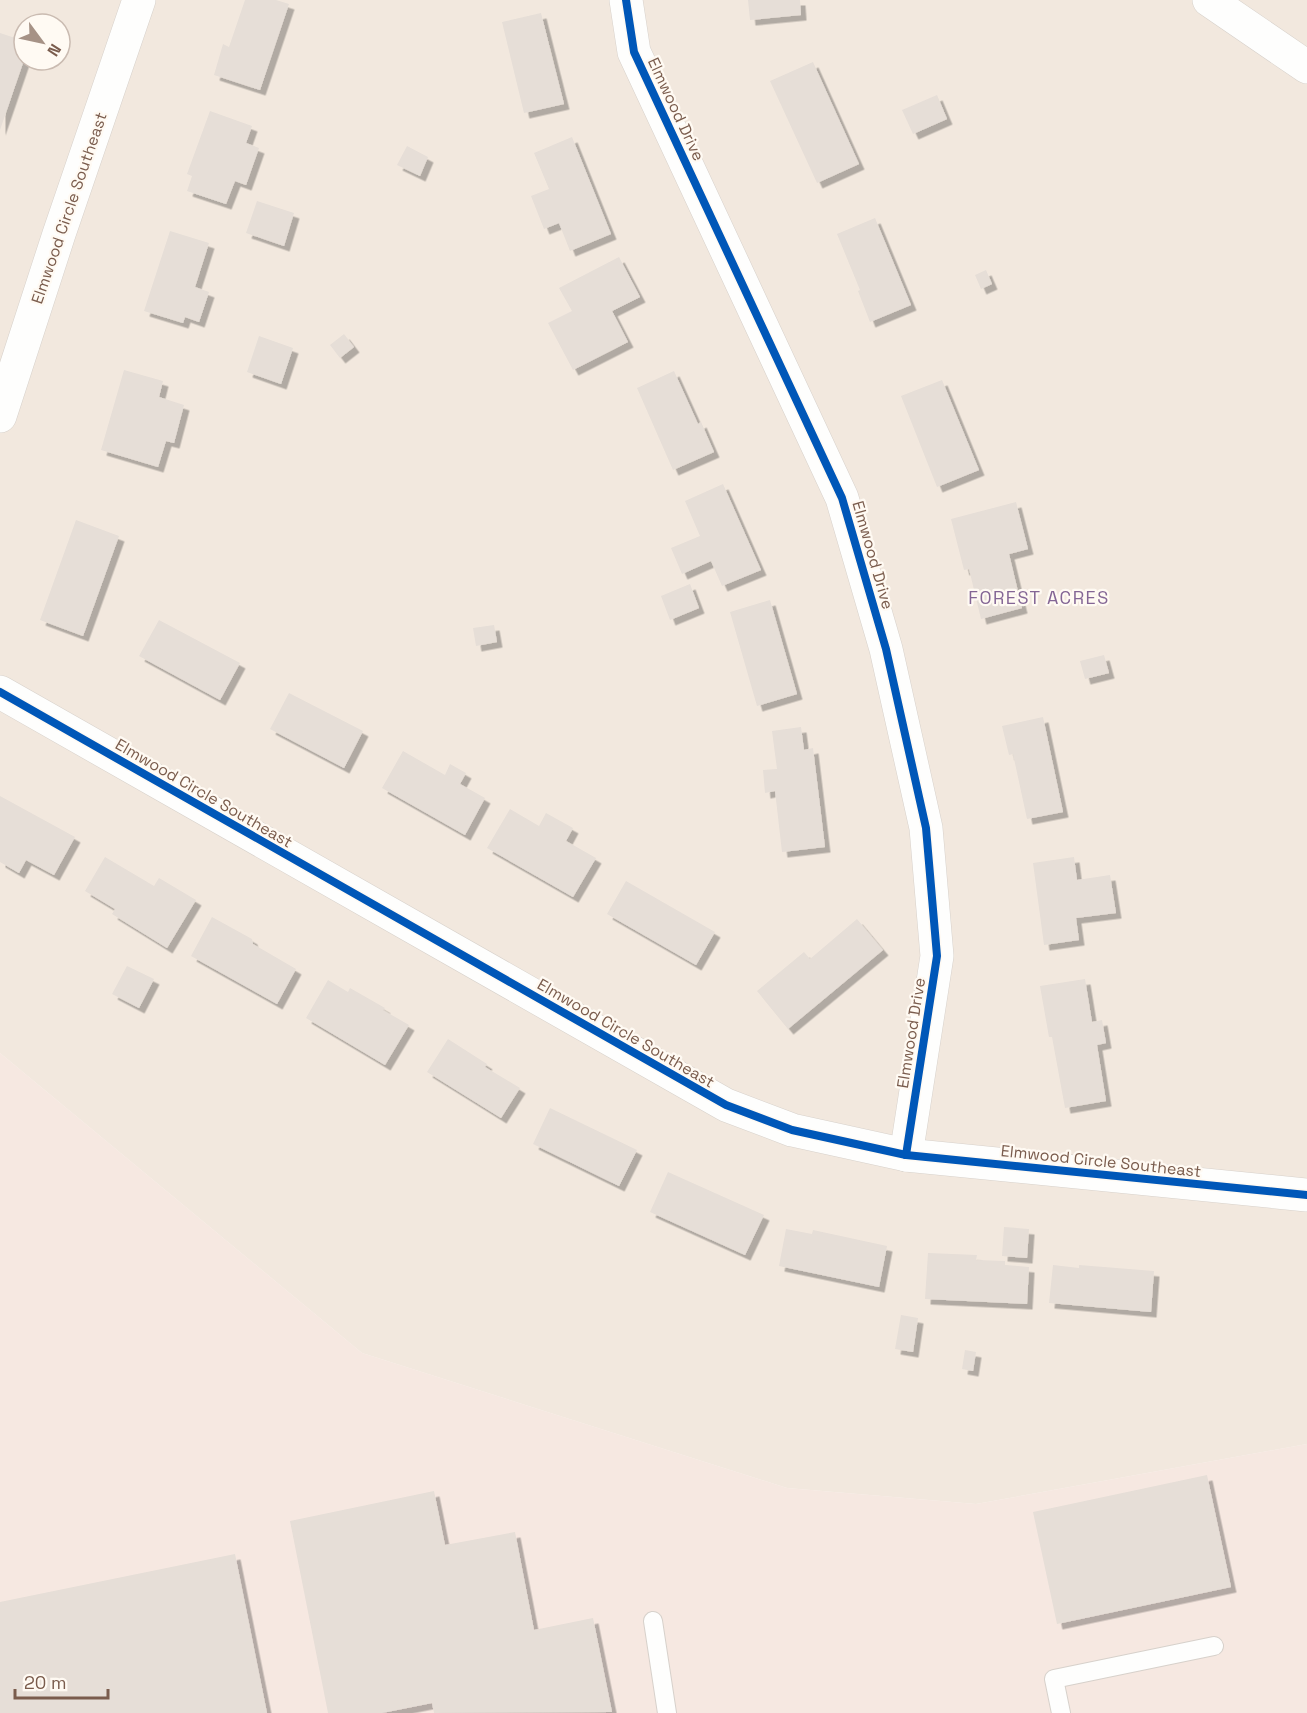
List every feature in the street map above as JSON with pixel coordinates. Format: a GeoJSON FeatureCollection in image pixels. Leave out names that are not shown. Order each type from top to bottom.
{"type":"FeatureCollection","features":[{"type":"Feature","properties":{"kind":"street","name":"Elmwood Circle Southeast"},"geometry":{"type":"LineString","coordinates":[[0,416],[139,0]]}},
{"type":"Feature","properties":{"kind":"street","name":"Elmwood Drive"},"geometry":{"type":"LineString","coordinates":[[626,0],[634,52],[842,498],[886,649],[926,828],[937,956],[906,1155]]}},
{"type":"Feature","properties":{"kind":"street"},"geometry":{"type":"LineString","coordinates":[[1209,0],[1307,67]]}},
{"type":"Feature","properties":{"kind":"street","name":"Elmwood Circle Southeast"},"geometry":{"type":"LineString","coordinates":[[0,692],[726,1105],[792,1130],[906,1155],[1307,1195]]}},
{"type":"Feature","properties":{"kind":"lane"},"geometry":{"type":"LineString","coordinates":[[653,1621],[668,1713]]}},
{"type":"Feature","properties":{"kind":"lane"},"geometry":{"type":"LineString","coordinates":[[1061,1713],[1054,1679],[1214,1646]]}},
{"type":"Feature","properties":{"kind":"shaded area"},"geometry":{"type":"Polygon","coordinates":[[[0,0],[1307,0],[1307,1444],[976,1504],[787,1488],[362,1353],[0,1053],[0,0]]]}},
{"type":"Feature","properties":{"kind":"shaded area"},"geometry":{"type":"Polygon","coordinates":[[[0,1053],[362,1353],[787,1488],[976,1504],[1307,1444],[1307,1713],[0,1713],[0,1053]]]}},
{"type":"Feature","properties":{"kind":"building"},"geometry":{"type":"Polygon","coordinates":[[[245,0],[276,0],[289,4],[260,90],[214,75],[223,44],[229,47],[245,0]]]}},
{"type":"Feature","properties":{"kind":"building"},"geometry":{"type":"Polygon","coordinates":[[[748,0],[800,0],[801,15],[750,20],[748,0]]]}},
{"type":"Feature","properties":{"kind":"building"},"geometry":{"type":"Polygon","coordinates":[[[541,13],[564,104],[524,113],[502,22],[541,13]]]}},
{"type":"Feature","properties":{"kind":"building"},"geometry":{"type":"Polygon","coordinates":[[[0,33],[12,37],[12,72],[20,72],[0,130],[0,33]]]}},
{"type":"Feature","properties":{"kind":"building"},"geometry":{"type":"Polygon","coordinates":[[[813,62],[859,164],[817,183],[770,81],[813,62]]]}},
{"type":"Feature","properties":{"kind":"building"},"geometry":{"type":"Polygon","coordinates":[[[937,95],[947,119],[913,134],[902,110],[937,95]]]}},
{"type":"Feature","properties":{"kind":"building"},"geometry":{"type":"Polygon","coordinates":[[[210,111],[252,126],[246,143],[259,148],[246,185],[235,181],[226,204],[187,191],[192,176],[187,174],[210,111]]]}},
{"type":"Feature","properties":{"kind":"building"},"geometry":{"type":"Polygon","coordinates":[[[572,137],[611,234],[570,251],[559,223],[544,229],[531,196],[549,189],[534,153],[572,137]]]}},
{"type":"Feature","properties":{"kind":"building"},"geometry":{"type":"Polygon","coordinates":[[[407,146],[428,157],[420,176],[397,165],[407,146]]]}},
{"type":"Feature","properties":{"kind":"building"},"geometry":{"type":"Polygon","coordinates":[[[257,201],[294,213],[284,246],[246,233],[257,201]]]}},
{"type":"Feature","properties":{"kind":"building"},"geometry":{"type":"Polygon","coordinates":[[[875,218],[911,305],[870,322],[858,291],[860,290],[837,234],[875,218]]]}},
{"type":"Feature","properties":{"kind":"building"},"geometry":{"type":"Polygon","coordinates":[[[170,231],[209,243],[195,287],[209,292],[199,322],[185,317],[183,323],[144,311],[170,231]]]}},
{"type":"Feature","properties":{"kind":"building"},"geometry":{"type":"Polygon","coordinates":[[[619,257],[640,297],[612,311],[628,342],[573,370],[548,323],[572,311],[559,288],[619,257]]]}},
{"type":"Feature","properties":{"kind":"building"},"geometry":{"type":"Polygon","coordinates":[[[986,270],[992,284],[981,289],[975,275],[986,270]]]}},
{"type":"Feature","properties":{"kind":"building"},"geometry":{"type":"Polygon","coordinates":[[[344,334],[354,347],[340,358],[330,345],[344,334]]]}},
{"type":"Feature","properties":{"kind":"building"},"geometry":{"type":"Polygon","coordinates":[[[259,336],[293,348],[281,384],[247,372],[259,336]]]}},
{"type":"Feature","properties":{"kind":"building"},"geometry":{"type":"Polygon","coordinates":[[[124,370],[163,381],[159,397],[184,405],[174,443],[166,441],[158,467],[101,450],[124,370]]]}},
{"type":"Feature","properties":{"kind":"building"},"geometry":{"type":"Polygon","coordinates":[[[674,371],[698,424],[701,422],[714,452],[673,470],[637,388],[674,371]]]}},
{"type":"Feature","properties":{"kind":"building"},"geometry":{"type":"Polygon","coordinates":[[[942,380],[979,470],[937,487],[901,396],[942,380]]]}},
{"type":"Feature","properties":{"kind":"building"},"geometry":{"type":"Polygon","coordinates":[[[723,484],[761,570],[722,586],[711,561],[682,574],[671,548],[700,536],[685,501],[723,484]]]}},
{"type":"Feature","properties":{"kind":"building"},"geometry":{"type":"Polygon","coordinates":[[[1016,502],[1028,549],[1009,554],[1022,608],[981,619],[969,569],[964,570],[951,519],[1016,502]]]}},
{"type":"Feature","properties":{"kind":"building"},"geometry":{"type":"Polygon","coordinates":[[[76,520],[119,536],[83,636],[40,620],[76,520]]]}},
{"type":"Feature","properties":{"kind":"building"},"geometry":{"type":"Polygon","coordinates":[[[690,584],[699,608],[670,620],[661,596],[690,584]]]}},
{"type":"Feature","properties":{"kind":"building"},"geometry":{"type":"Polygon","coordinates":[[[770,600],[797,694],[757,706],[730,612],[770,600]]]}},
{"type":"Feature","properties":{"kind":"building"},"geometry":{"type":"Polygon","coordinates":[[[159,620],[240,663],[220,700],[139,656],[159,620]]]}},
{"type":"Feature","properties":{"kind":"building"},"geometry":{"type":"Polygon","coordinates":[[[494,625],[497,642],[476,646],[473,628],[494,625]]]}},
{"type":"Feature","properties":{"kind":"building"},"geometry":{"type":"Polygon","coordinates":[[[1104,655],[1109,673],[1085,679],[1080,661],[1104,655]]]}},
{"type":"Feature","properties":{"kind":"building"},"geometry":{"type":"Polygon","coordinates":[[[289,693],[363,731],[344,768],[270,729],[289,693]]]}},
{"type":"Feature","properties":{"kind":"building"},"geometry":{"type":"Polygon","coordinates":[[[1043,717],[1063,812],[1027,819],[1013,754],[1009,755],[1002,726],[1043,717]]]}},
{"type":"Feature","properties":{"kind":"building"},"geometry":{"type":"Polygon","coordinates":[[[801,727],[804,750],[813,748],[825,847],[782,852],[775,791],[765,793],[763,770],[777,769],[772,731],[801,727]]]}},
{"type":"Feature","properties":{"kind":"building"},"geometry":{"type":"Polygon","coordinates":[[[403,751],[445,775],[450,764],[466,773],[460,784],[485,798],[465,835],[382,788],[403,751]]]}},
{"type":"Feature","properties":{"kind":"building"},"geometry":{"type":"Polygon","coordinates":[[[0,796],[75,837],[54,875],[26,860],[19,873],[0,862],[0,796]]]}},
{"type":"Feature","properties":{"kind":"building"},"geometry":{"type":"Polygon","coordinates":[[[510,809],[539,826],[546,813],[573,828],[566,841],[596,858],[573,897],[487,848],[510,809]]]}},
{"type":"Feature","properties":{"kind":"building"},"geometry":{"type":"Polygon","coordinates":[[[105,857],[154,886],[159,878],[196,900],[167,948],[112,914],[115,909],[85,891],[105,857]]]}},
{"type":"Feature","properties":{"kind":"building"},"geometry":{"type":"Polygon","coordinates":[[[1074,857],[1077,880],[1110,875],[1116,913],[1076,918],[1079,940],[1044,945],[1033,863],[1074,857]]]}},
{"type":"Feature","properties":{"kind":"building"},"geometry":{"type":"Polygon","coordinates":[[[626,881],[715,932],[696,965],[607,914],[626,881]]]}},
{"type":"Feature","properties":{"kind":"building"},"geometry":{"type":"Polygon","coordinates":[[[212,917],[252,939],[253,944],[296,969],[277,1004],[191,956],[212,917]]]}},
{"type":"Feature","properties":{"kind":"building"},"geometry":{"type":"Polygon","coordinates":[[[857,919],[883,950],[788,1029],[757,991],[804,952],[810,959],[857,919]]]}},
{"type":"Feature","properties":{"kind":"building"},"geometry":{"type":"Polygon","coordinates":[[[127,966],[154,979],[139,1008],[112,994],[127,966]]]}},
{"type":"Feature","properties":{"kind":"building"},"geometry":{"type":"Polygon","coordinates":[[[1085,979],[1092,1022],[1102,1020],[1106,1043],[1097,1045],[1106,1101],[1065,1108],[1040,986],[1085,979]]]}},
{"type":"Feature","properties":{"kind":"building"},"geometry":{"type":"Polygon","coordinates":[[[328,980],[348,992],[350,988],[409,1025],[385,1065],[306,1018],[328,980]]]}},
{"type":"Feature","properties":{"kind":"building"},"geometry":{"type":"Polygon","coordinates":[[[448,1039],[487,1064],[485,1067],[520,1088],[501,1118],[427,1072],[448,1039]]]}},
{"type":"Feature","properties":{"kind":"building"},"geometry":{"type":"Polygon","coordinates":[[[550,1108],[637,1150],[619,1186],[533,1144],[550,1108]]]}},
{"type":"Feature","properties":{"kind":"building"},"geometry":{"type":"Polygon","coordinates":[[[668,1172],[764,1215],[745,1255],[650,1212],[668,1172]]]}},
{"type":"Feature","properties":{"kind":"building"},"geometry":{"type":"Polygon","coordinates":[[[1004,1227],[1029,1229],[1027,1258],[1002,1256],[1004,1227]]]}},
{"type":"Feature","properties":{"kind":"building"},"geometry":{"type":"Polygon","coordinates":[[[786,1229],[812,1234],[813,1230],[887,1246],[879,1287],[779,1266],[786,1229]]]}},
{"type":"Feature","properties":{"kind":"building"},"geometry":{"type":"Polygon","coordinates":[[[928,1253],[977,1255],[976,1260],[1005,1261],[1005,1265],[1029,1267],[1027,1304],[925,1299],[928,1253]]]}},
{"type":"Feature","properties":{"kind":"building"},"geometry":{"type":"Polygon","coordinates":[[[1053,1265],[1154,1271],[1151,1312],[1049,1303],[1053,1265]]]}},
{"type":"Feature","properties":{"kind":"building"},"geometry":{"type":"Polygon","coordinates":[[[901,1315],[918,1318],[913,1352],[895,1349],[901,1315]]]}},
{"type":"Feature","properties":{"kind":"building"},"geometry":{"type":"Polygon","coordinates":[[[965,1350],[976,1352],[973,1371],[962,1369],[965,1350]]]}},
{"type":"Feature","properties":{"kind":"building"},"geometry":{"type":"Polygon","coordinates":[[[1207,1475],[1231,1587],[1057,1624],[1033,1512],[1207,1475]]]}},
{"type":"Feature","properties":{"kind":"building"},"geometry":{"type":"Polygon","coordinates":[[[434,1491],[445,1545],[515,1532],[534,1630],[593,1618],[612,1712],[434,1713],[432,1703],[382,1713],[328,1713],[290,1521],[434,1491]]]}},
{"type":"Feature","properties":{"kind":"building"},"geometry":{"type":"Polygon","coordinates":[[[235,1554],[267,1713],[0,1713],[0,1602],[235,1554]]]}},
{"type":"Feature","properties":{"kind":"cycle path"},"geometry":{"type":"LineString","coordinates":[[626,0],[634,52],[842,498],[886,649],[926,828],[937,956],[906,1155]]}},
{"type":"Feature","properties":{"kind":"cycle path"},"geometry":{"type":"LineString","coordinates":[[0,692],[726,1105],[792,1130],[906,1155],[1307,1195]]}},
{"type":"Feature","properties":{"kind":"district","name":"FOREST ACRES"},"geometry":{"type":"Point","coordinates":[1039,597]}}]}
